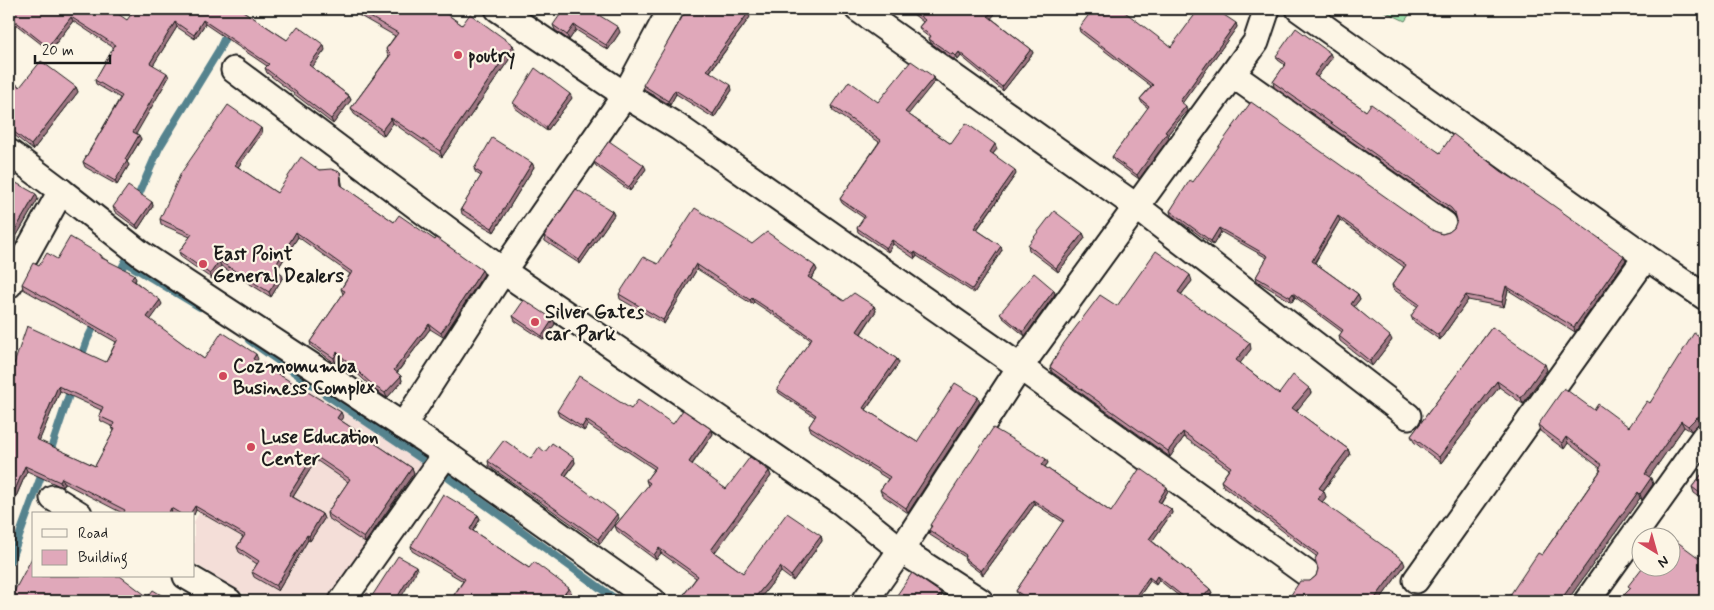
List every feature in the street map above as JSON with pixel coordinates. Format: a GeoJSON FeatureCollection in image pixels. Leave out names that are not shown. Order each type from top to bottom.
{"type":"FeatureCollection","features":[{"type":"Feature","properties":{"kind":"street"},"geometry":{"type":"LineString","coordinates":[[498,9],[625,95],[678,127],[1020,367],[1306,573]]}},
{"type":"Feature","properties":{"kind":"street"},"geometry":{"type":"LineString","coordinates":[[403,426],[504,271],[625,95],[671,9]]}},
{"type":"Feature","properties":{"kind":"street"},"geometry":{"type":"LineString","coordinates":[[858,9],[1137,207],[1408,416]]}},
{"type":"Feature","properties":{"kind":"street"},"geometry":{"type":"LineString","coordinates":[[865,601],[902,550],[1020,367],[1256,42],[1267,9]]}},
{"type":"Feature","properties":{"kind":"street"},"geometry":{"type":"LineString","coordinates":[[1298,9],[1705,297]]}},
{"type":"Feature","properties":{"kind":"street"},"geometry":{"type":"LineString","coordinates":[[234,70],[504,271],[841,502],[902,550],[980,601]]}},
{"type":"Feature","properties":{"kind":"street"},"geometry":{"type":"LineString","coordinates":[[1233,75],[1444,224]]}},
{"type":"Feature","properties":{"kind":"street"},"geometry":{"type":"LineString","coordinates":[[9,152],[141,254],[446,454],[653,601]]}},
{"type":"Feature","properties":{"kind":"street"},"geometry":{"type":"LineString","coordinates":[[9,285],[61,191]]}},
{"type":"Feature","properties":{"kind":"street"},"geometry":{"type":"LineString","coordinates":[[1416,580],[1646,257]]}},
{"type":"Feature","properties":{"kind":"street"},"geometry":{"type":"LineString","coordinates":[[1587,601],[1705,436]]}},
{"type":"Feature","properties":{"kind":"street"},"geometry":{"type":"LineString","coordinates":[[342,601],[446,454]]}},
{"type":"Feature","properties":{"kind":"street"},"geometry":{"type":"LineString","coordinates":[[53,498],[76,512]]}},
{"type":"Feature","properties":{"kind":"street"},"geometry":{"type":"LineString","coordinates":[[189,578],[229,601]]}},
{"type":"Feature","properties":{"kind":"shaded area"},"geometry":{"type":"Polygon","coordinates":[[[261,360],[432,467],[348,601],[255,601],[195,564],[195,520],[214,486],[221,420],[261,360]]]}},
{"type":"Feature","properties":{"kind":"green space"},"geometry":{"type":"Polygon","coordinates":[[[1380,9],[1413,9],[1405,21],[1380,9]]]}},
{"type":"Feature","properties":{"kind":"building"},"geometry":{"type":"Polygon","coordinates":[[[9,9],[111,9],[127,20],[135,9],[240,9],[287,40],[298,26],[324,45],[309,65],[349,96],[331,119],[265,68],[269,64],[203,20],[194,35],[175,22],[150,63],[167,73],[133,132],[139,135],[115,181],[83,162],[122,96],[95,80],[115,45],[71,17],[48,47],[9,16],[9,9]]]}},
{"type":"Feature","properties":{"kind":"building"},"geometry":{"type":"Polygon","coordinates":[[[356,9],[440,9],[462,25],[470,14],[513,45],[440,151],[391,118],[382,130],[351,108],[391,54],[386,49],[398,33],[356,9]]]}},
{"type":"Feature","properties":{"kind":"building"},"geometry":{"type":"Polygon","coordinates":[[[564,9],[589,9],[618,27],[606,45],[574,25],[567,35],[553,25],[564,9]]]}},
{"type":"Feature","properties":{"kind":"building"},"geometry":{"type":"Polygon","coordinates":[[[688,9],[743,9],[748,13],[707,70],[731,85],[713,114],[675,90],[668,101],[643,85],[688,9]]]}},
{"type":"Feature","properties":{"kind":"building"},"geometry":{"type":"Polygon","coordinates":[[[911,9],[994,9],[988,16],[1031,49],[1002,87],[959,52],[956,56],[953,53],[952,55],[929,39],[931,36],[919,27],[925,20],[911,9]]]}},
{"type":"Feature","properties":{"kind":"building"},"geometry":{"type":"Polygon","coordinates":[[[1093,9],[1121,9],[1171,47],[1199,9],[1215,9],[1236,23],[1180,101],[1186,106],[1165,132],[1167,133],[1137,175],[1112,157],[1149,106],[1140,99],[1153,85],[1079,28],[1093,9]]]}},
{"type":"Feature","properties":{"kind":"building"},"geometry":{"type":"Polygon","coordinates":[[[1296,28],[1330,53],[1314,75],[1366,111],[1371,104],[1440,153],[1453,134],[1501,171],[1540,196],[1624,256],[1574,327],[1506,286],[1502,302],[1466,295],[1438,335],[1411,316],[1419,304],[1392,285],[1406,265],[1338,216],[1312,261],[1358,294],[1351,304],[1390,336],[1370,361],[1339,336],[1343,330],[1293,293],[1290,297],[1256,277],[1268,256],[1219,228],[1211,241],[1170,211],[1190,180],[1193,182],[1251,102],[1434,231],[1442,234],[1454,228],[1457,220],[1451,208],[1273,82],[1286,63],[1276,56],[1296,28]]]}},
{"type":"Feature","properties":{"kind":"building"},"geometry":{"type":"Polygon","coordinates":[[[41,61],[76,87],[31,145],[9,128],[9,79],[20,87],[41,61]]]}},
{"type":"Feature","properties":{"kind":"building"},"geometry":{"type":"Polygon","coordinates":[[[911,61],[934,77],[905,112],[951,144],[966,123],[995,144],[990,152],[1015,170],[974,228],[1001,246],[972,289],[915,252],[914,254],[892,240],[886,248],[857,228],[865,216],[840,199],[881,140],[832,106],[849,81],[878,102],[911,61]]]}},
{"type":"Feature","properties":{"kind":"building"},"geometry":{"type":"Polygon","coordinates":[[[535,68],[570,94],[546,127],[513,103],[535,68]]]}},
{"type":"Feature","properties":{"kind":"building"},"geometry":{"type":"Polygon","coordinates":[[[228,105],[261,128],[235,165],[277,193],[301,157],[319,170],[331,169],[340,172],[341,185],[394,222],[399,215],[435,240],[437,238],[482,270],[441,333],[429,324],[394,370],[401,376],[385,393],[374,386],[337,352],[334,358],[310,342],[345,291],[341,289],[352,272],[296,232],[274,268],[281,273],[269,292],[219,261],[210,274],[179,252],[192,234],[160,219],[181,173],[228,105]]]}},
{"type":"Feature","properties":{"kind":"building"},"geometry":{"type":"Polygon","coordinates":[[[492,138],[532,163],[492,228],[461,209],[482,174],[474,169],[492,138]]]}},
{"type":"Feature","properties":{"kind":"building"},"geometry":{"type":"Polygon","coordinates":[[[609,141],[644,165],[629,187],[594,162],[609,141]]]}},
{"type":"Feature","properties":{"kind":"building"},"geometry":{"type":"Polygon","coordinates":[[[9,179],[36,194],[11,237],[9,235],[9,179]]]}},
{"type":"Feature","properties":{"kind":"building"},"geometry":{"type":"Polygon","coordinates":[[[128,186],[152,202],[136,225],[113,207],[128,186]]]}},
{"type":"Feature","properties":{"kind":"building"},"geometry":{"type":"Polygon","coordinates":[[[576,189],[612,211],[579,260],[544,236],[576,189]]]}},
{"type":"Feature","properties":{"kind":"building"},"geometry":{"type":"Polygon","coordinates":[[[695,208],[752,244],[767,232],[815,266],[808,277],[844,301],[854,293],[874,306],[857,331],[897,359],[863,408],[917,442],[955,383],[978,397],[906,508],[880,490],[890,477],[809,426],[816,415],[777,389],[812,338],[696,264],[663,320],[619,294],[643,257],[658,264],[695,208]]]}},
{"type":"Feature","properties":{"kind":"building"},"geometry":{"type":"Polygon","coordinates":[[[1054,211],[1083,233],[1056,268],[1028,245],[1054,211]]]}},
{"type":"Feature","properties":{"kind":"building"},"geometry":{"type":"Polygon","coordinates":[[[70,237],[101,255],[100,257],[134,274],[131,279],[160,300],[147,317],[204,359],[222,332],[256,354],[253,359],[341,412],[337,418],[412,468],[364,538],[327,513],[350,479],[314,455],[289,495],[322,514],[276,586],[252,572],[259,561],[237,547],[245,535],[195,506],[191,512],[178,512],[171,508],[169,512],[124,512],[125,510],[62,478],[60,482],[25,466],[9,504],[9,362],[14,364],[27,326],[106,362],[118,339],[22,284],[33,263],[39,266],[47,253],[57,259],[70,237]],[[58,386],[36,439],[95,466],[115,429],[112,428],[114,423],[99,416],[103,407],[58,386]]]}},
{"type":"Feature","properties":{"kind":"building"},"geometry":{"type":"Polygon","coordinates":[[[1156,251],[1190,275],[1178,292],[1250,343],[1236,360],[1279,394],[1293,375],[1309,388],[1292,408],[1348,449],[1319,488],[1324,491],[1318,499],[1403,560],[1373,601],[1293,601],[1289,598],[1300,581],[1310,581],[1316,576],[1318,569],[1315,559],[1318,554],[1221,481],[1231,467],[1183,432],[1168,451],[1050,367],[1064,343],[1100,295],[1117,306],[1156,251]]]}},
{"type":"Feature","properties":{"kind":"building"},"geometry":{"type":"Polygon","coordinates":[[[1034,273],[1054,290],[1023,332],[1000,313],[1034,273]]]}},
{"type":"Feature","properties":{"kind":"building","name":"Silver Gates car Park"},"geometry":{"type":"Polygon","coordinates":[[[524,300],[553,319],[542,336],[513,316],[524,300]]]}},
{"type":"Feature","properties":{"kind":"building"},"geometry":{"type":"Polygon","coordinates":[[[1492,327],[1545,364],[1521,398],[1497,381],[1439,457],[1411,436],[1492,327]]]}},
{"type":"Feature","properties":{"kind":"building"},"geometry":{"type":"Polygon","coordinates":[[[1694,333],[1705,339],[1705,416],[1697,417],[1688,426],[1681,421],[1645,474],[1651,478],[1640,494],[1638,492],[1560,601],[1506,601],[1538,553],[1542,555],[1601,470],[1599,469],[1602,465],[1566,437],[1562,443],[1538,425],[1564,388],[1594,410],[1598,404],[1629,427],[1647,401],[1650,403],[1694,333]]]}},
{"type":"Feature","properties":{"kind":"building"},"geometry":{"type":"Polygon","coordinates":[[[579,376],[631,409],[638,400],[673,424],[683,410],[711,429],[689,462],[726,489],[750,457],[769,471],[711,550],[743,573],[787,513],[821,536],[791,576],[780,567],[752,601],[746,597],[743,601],[679,601],[698,576],[659,548],[654,555],[615,526],[650,483],[646,480],[656,467],[586,420],[582,427],[557,411],[579,376]]]}},
{"type":"Feature","properties":{"kind":"building"},"geometry":{"type":"Polygon","coordinates":[[[993,428],[1046,459],[1042,465],[1111,512],[1140,468],[1167,487],[1158,501],[1171,509],[1149,539],[1210,589],[1200,601],[1189,601],[1157,576],[1154,581],[1149,577],[1132,601],[1031,601],[1016,591],[1064,520],[1033,500],[981,571],[964,558],[966,555],[929,530],[932,526],[930,525],[993,428]]]}},
{"type":"Feature","properties":{"kind":"building"},"geometry":{"type":"Polygon","coordinates":[[[504,440],[531,459],[539,447],[545,452],[552,443],[574,458],[563,474],[617,514],[598,539],[488,461],[504,440]]]}},
{"type":"Feature","properties":{"kind":"building"},"geometry":{"type":"Polygon","coordinates":[[[1705,470],[1705,497],[1692,487],[1705,470]]]}},
{"type":"Feature","properties":{"kind":"building"},"geometry":{"type":"Polygon","coordinates":[[[443,494],[478,515],[470,529],[529,568],[534,562],[569,588],[559,601],[501,601],[498,599],[497,601],[450,601],[465,579],[411,546],[443,494]]]}},
{"type":"Feature","properties":{"kind":"building"},"geometry":{"type":"Polygon","coordinates":[[[1682,545],[1699,558],[1705,549],[1705,601],[1618,601],[1631,588],[1628,586],[1634,578],[1682,578],[1682,545]]]}},
{"type":"Feature","properties":{"kind":"building"},"geometry":{"type":"Polygon","coordinates":[[[398,556],[416,566],[395,601],[362,601],[367,593],[372,596],[398,556]]]}},
{"type":"Feature","properties":{"kind":"building"},"geometry":{"type":"Polygon","coordinates":[[[32,558],[32,578],[123,578],[148,597],[153,590],[171,601],[62,600],[9,601],[32,558]]]}},
{"type":"Feature","properties":{"kind":"building"},"geometry":{"type":"Polygon","coordinates":[[[912,573],[941,593],[935,601],[893,601],[912,573]]]}},
{"type":"Feature","properties":{"kind":"waterway"},"geometry":{"type":"LineString","coordinates":[[136,201],[159,148],[219,50],[229,29]]}},
{"type":"Feature","properties":{"kind":"waterway"},"geometry":{"type":"LineString","coordinates":[[118,276],[125,262],[200,307]]}},
{"type":"Feature","properties":{"kind":"waterway"},"geometry":{"type":"LineString","coordinates":[[80,360],[97,320]]}},
{"type":"Feature","properties":{"kind":"waterway"},"geometry":{"type":"LineString","coordinates":[[249,340],[425,461]]}},
{"type":"Feature","properties":{"kind":"waterway"},"geometry":{"type":"LineString","coordinates":[[49,455],[72,386]]}},
{"type":"Feature","properties":{"kind":"waterway"},"geometry":{"type":"LineString","coordinates":[[9,564],[44,468]]}},
{"type":"Feature","properties":{"kind":"waterway"},"geometry":{"type":"LineString","coordinates":[[446,476],[618,601]]}},
{"type":"Feature","properties":{"kind":"place","name":"poutry"},"geometry":{"type":"Point","coordinates":[458,55]}},
{"type":"Feature","properties":{"kind":"place","name":"East Point General Dealers"},"geometry":{"type":"Point","coordinates":[203,264]}},
{"type":"Feature","properties":{"kind":"place","name":"Silver Gates car Park"},"geometry":{"type":"Point","coordinates":[535,322]}},
{"type":"Feature","properties":{"kind":"place","name":"Cozmomumba Business Complex"},"geometry":{"type":"Point","coordinates":[223,376]}},
{"type":"Feature","properties":{"kind":"place","name":"Luse Education Center"},"geometry":{"type":"Point","coordinates":[251,447]}}]}
